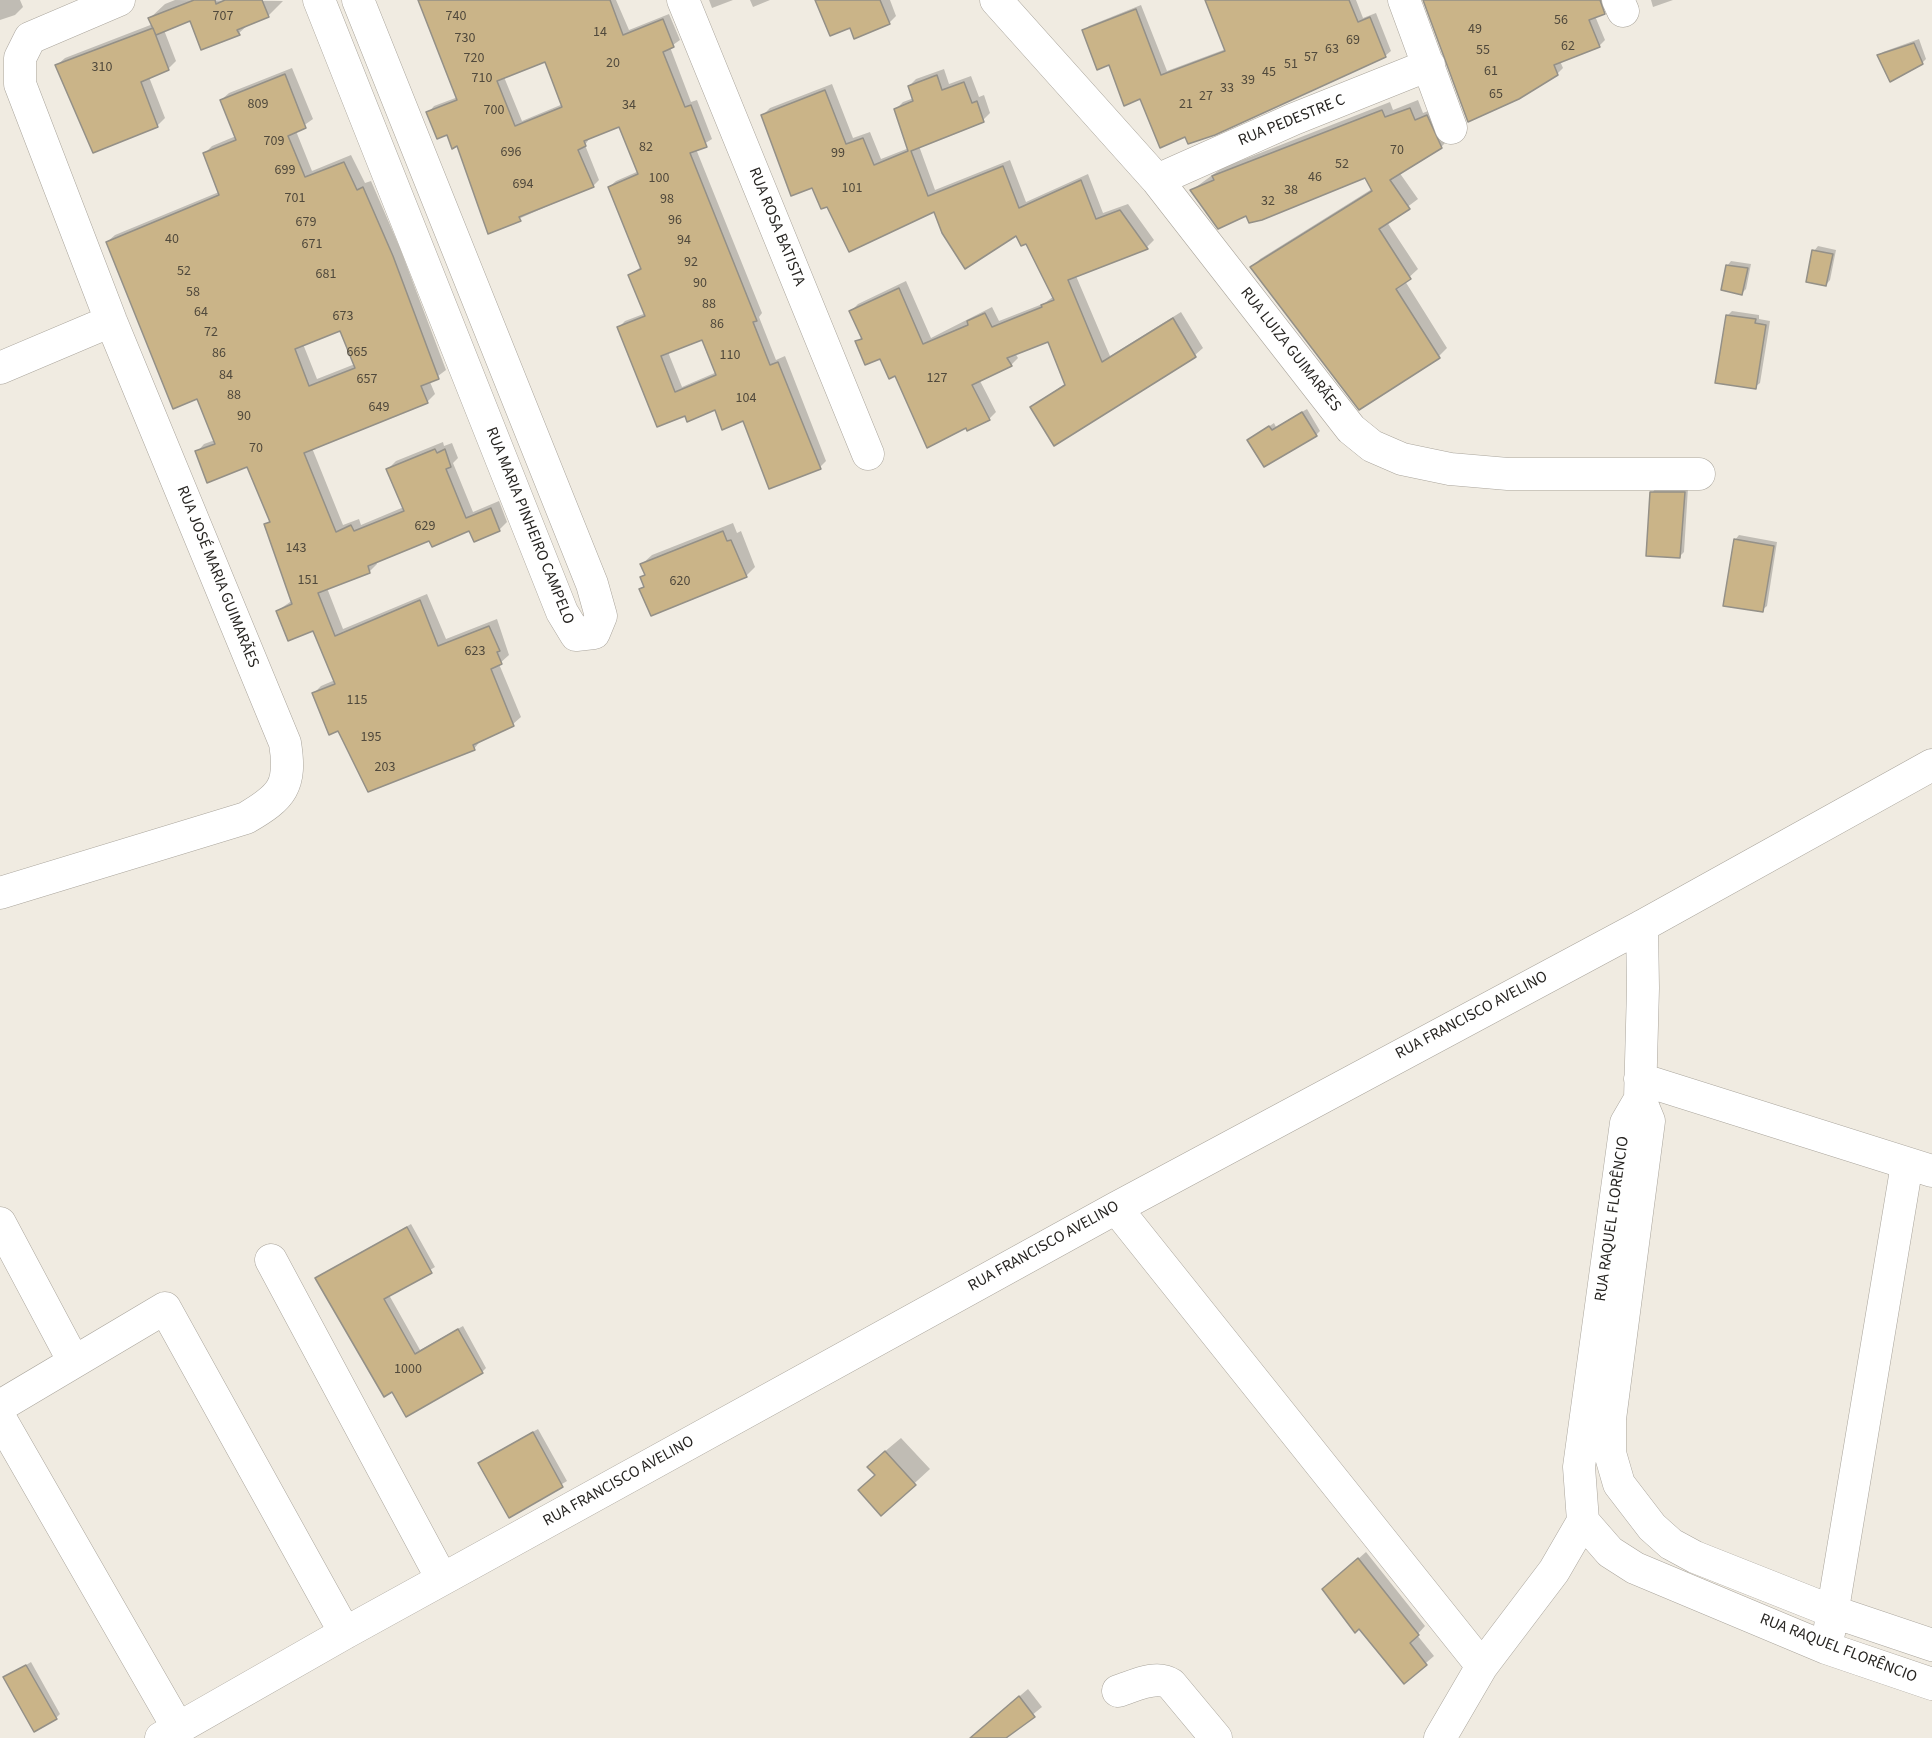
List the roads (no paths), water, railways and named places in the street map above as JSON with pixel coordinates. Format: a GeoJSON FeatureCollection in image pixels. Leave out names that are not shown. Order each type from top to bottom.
{"type":"FeatureCollection","features":[{"type":"Feature","properties":{"kind":"street","name":"RUA JOSÉ MARIA GUIMARÃES"},"geometry":{"type":"LineString","coordinates":[[0,893],[246,818],[281,794],[287,779],[289,762],[285,743],[111,321],[20,84],[20,58],[30,38],[119,0]]}},
{"type":"Feature","properties":{"kind":"street","name":"RUA MARIA PINHEIRO CAMPELO"},"geometry":{"type":"LineString","coordinates":[[319,0],[562,612],[576,635],[594,633],[600,625],[600,606],[358,0]]}},
{"type":"Feature","properties":{"kind":"street","name":"RUA ROSA BATISTA"},"geometry":{"type":"LineString","coordinates":[[683,0],[868,454]]}},
{"type":"Feature","properties":{"kind":"street"},"geometry":{"type":"LineString","coordinates":[[1404,0],[1451,128]]}},
{"type":"Feature","properties":{"kind":"street","name":"RUA LUIZA GUIMARÃES"},"geometry":{"type":"LineString","coordinates":[[1004,2],[1157,180],[1351,429],[1372,446],[1402,459],[1461,470],[1508,474],[1699,474]]}},
{"type":"Feature","properties":{"kind":"street","name":"RUA PEDESTRE C"},"geometry":{"type":"LineString","coordinates":[[1157,180],[1275,127],[1429,65]]}},
{"type":"Feature","properties":{"kind":"street"},"geometry":{"type":"LineString","coordinates":[[434,289],[468,274]]}},
{"type":"Feature","properties":{"kind":"street"},"geometry":{"type":"LineString","coordinates":[[0,368],[111,321]]}},
{"type":"Feature","properties":{"kind":"street","name":"RUA FRANCISCO AVELINO"},"geometry":{"type":"LineString","coordinates":[[170,1733],[442,1579],[1116,1208],[1642,926],[1932,765]]}},
{"type":"Feature","properties":{"kind":"street"},"geometry":{"type":"LineString","coordinates":[[1642,926],[1640,1089],[1919,1167],[1826,1648]]}},
{"type":"Feature","properties":{"kind":"street","name":"RUA RAQUEL FLORÊNCIO"},"geometry":{"type":"LineString","coordinates":[[1640,1089],[1626,1123],[1579,1467],[1583,1521],[1610,1552],[1635,1569],[1826,1648],[1932,1684]]}},
{"type":"Feature","properties":{"kind":"street","name":"RUA RAQUEL FLORÊNCIO"},"geometry":{"type":"LineString","coordinates":[[1640,1089],[1649,1121],[1610,1419],[1610,1453],[1619,1484],[1655,1530],[1671,1544],[1695,1557],[1834,1612],[1932,1645]]}},
{"type":"Feature","properties":{"kind":"street"},"geometry":{"type":"LineString","coordinates":[[1116,1208],[1482,1666]]}},
{"type":"Feature","properties":{"kind":"street"},"geometry":{"type":"LineString","coordinates":[[0,1222],[74,1362]]}},
{"type":"Feature","properties":{"kind":"street"},"geometry":{"type":"LineString","coordinates":[[271,1260],[442,1579]]}},
{"type":"Feature","properties":{"kind":"street"},"geometry":{"type":"LineString","coordinates":[[0,1406],[165,1308],[345,1633]]}},
{"type":"Feature","properties":{"kind":"street"},"geometry":{"type":"LineString","coordinates":[[0,1418],[170,1733]]}},
{"type":"Feature","properties":{"kind":"street"},"geometry":{"type":"LineString","coordinates":[[1440,1738],[1482,1666],[1554,1571],[1583,1521]]}},
{"type":"Feature","properties":{"kind":"street"},"geometry":{"type":"LineString","coordinates":[[1554,1571],[1610,1552],[1655,1530]]}},
{"type":"Feature","properties":{"kind":"street"},"geometry":{"type":"LineString","coordinates":[[1118,1691],[1156,1680],[1165,1680],[1172,1684],[1216,1738]]}}]}
